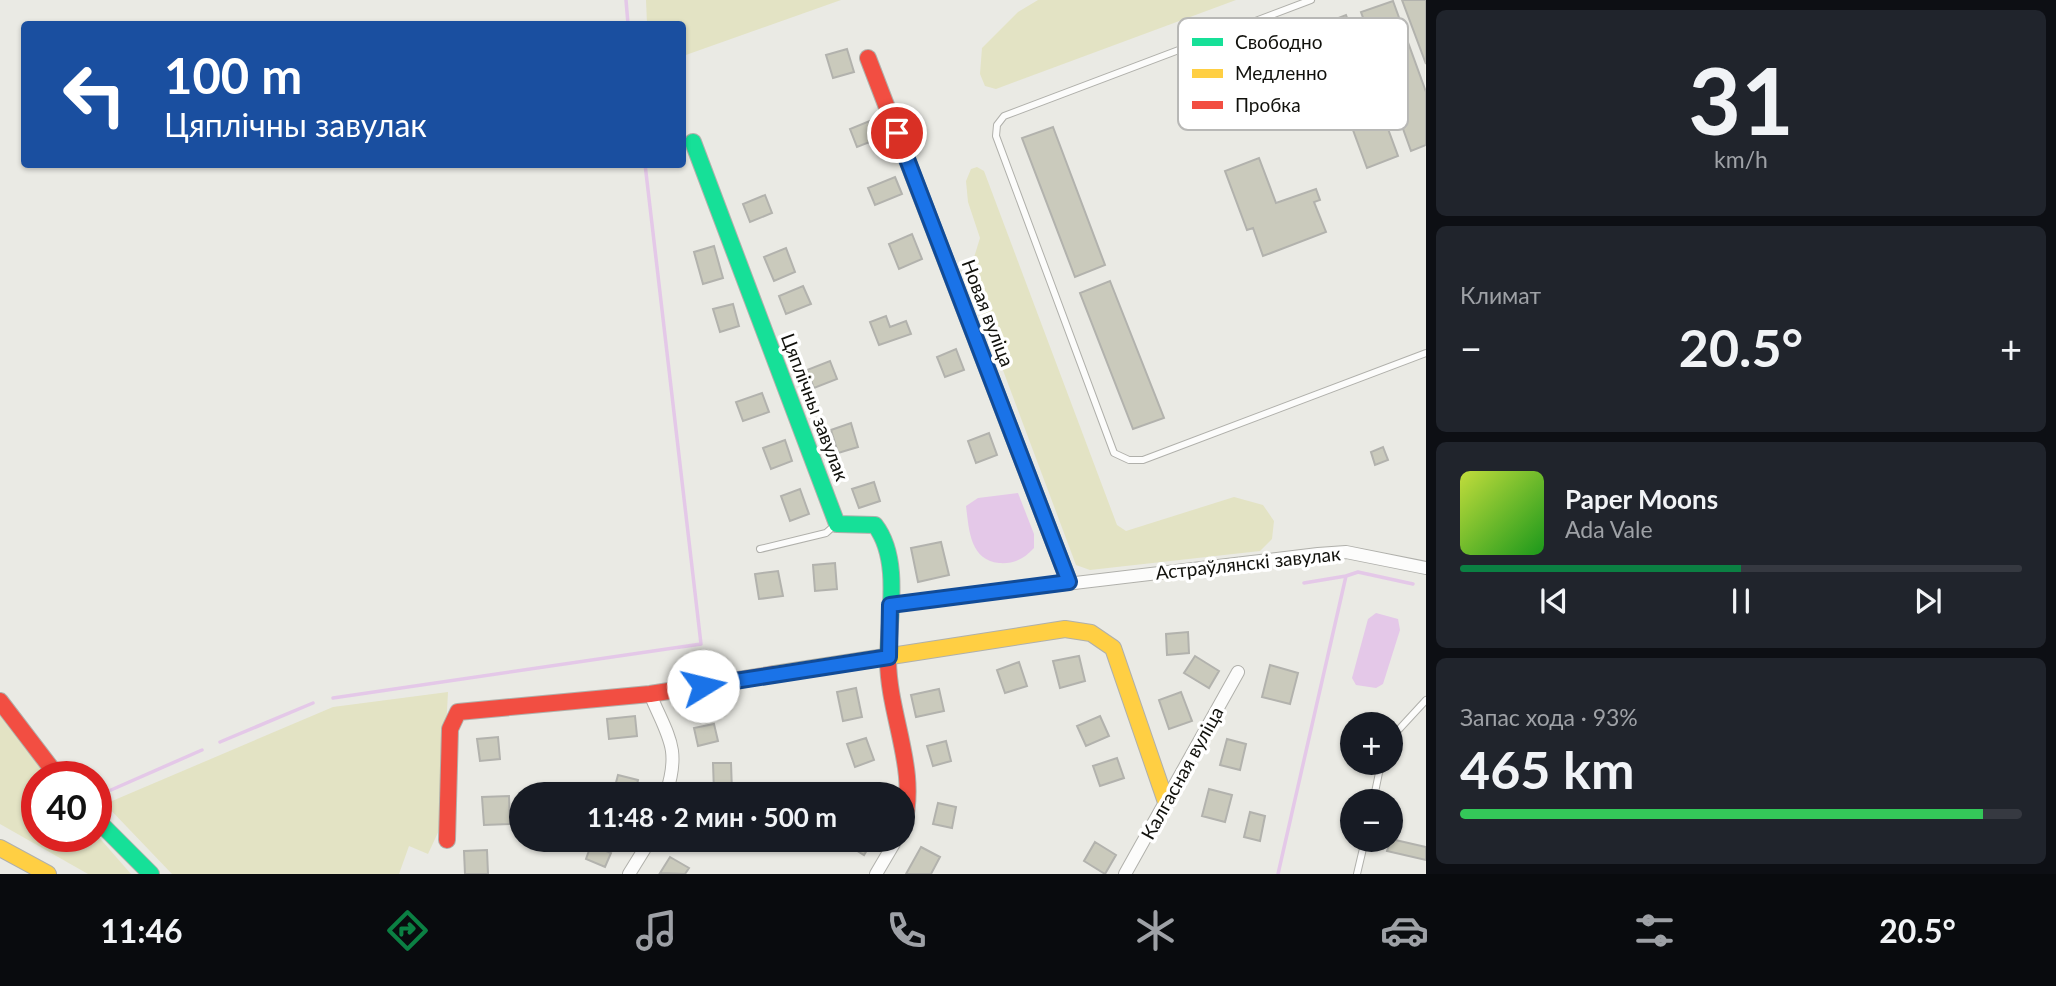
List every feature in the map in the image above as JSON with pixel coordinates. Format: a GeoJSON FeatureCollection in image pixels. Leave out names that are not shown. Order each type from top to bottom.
{"type":"FeatureCollection","features":[{"type":"Feature","properties":{"kind":"main road","name":"Новая вуліца"},"geometry":{"type":"LineString","coordinates":[[868,58],[1069,582]]}},
{"type":"Feature","properties":{"kind":"main road","name":"Цяплічны завулак"},"geometry":{"type":"LineString","coordinates":[[693,142],[837,524]]}},
{"type":"Feature","properties":{"kind":"main road"},"geometry":{"type":"LineString","coordinates":[[837,524],[868,523],[880,530],[885,548],[890,605],[889,680],[911,782]]}},
{"type":"Feature","properties":{"kind":"main road"},"geometry":{"type":"LineString","coordinates":[[447,840],[450,729],[458,712],[650,694],[1065,629],[1085,629],[1099,635],[1113,649],[1166,802]]}},
{"type":"Feature","properties":{"kind":"main road"},"geometry":{"type":"LineString","coordinates":[[0,701],[46,761]]}},
{"type":"Feature","properties":{"kind":"main road"},"geometry":{"type":"LineString","coordinates":[[112,835],[151,874]]}},
{"type":"Feature","properties":{"kind":"main road"},"geometry":{"type":"LineString","coordinates":[[0,848],[48,874]]}},
{"type":"Feature","properties":{"kind":"street","name":"Астраўлянскі завулак"},"geometry":{"type":"LineString","coordinates":[[890,605],[1069,582],[1346,552],[1426,568]]}},
{"type":"Feature","properties":{"kind":"street","name":"Калгасная вуліца"},"geometry":{"type":"LineString","coordinates":[[1125,874],[1238,672]]}},
{"type":"Feature","properties":{"kind":"street"},"geometry":{"type":"LineString","coordinates":[[650,694],[672,746],[674,767],[670,782]]}},
{"type":"Feature","properties":{"kind":"street"},"geometry":{"type":"LineString","coordinates":[[629,874],[643,852]]}},
{"type":"Feature","properties":{"kind":"street"},"geometry":{"type":"LineString","coordinates":[[876,874],[889,852]]}},
{"type":"Feature","properties":{"kind":"lane"},"geometry":{"type":"LineString","coordinates":[[1263,18],[1311,0]]}},
{"type":"Feature","properties":{"kind":"lane"},"geometry":{"type":"LineString","coordinates":[[1178,50],[1004,116],[997,125],[996,136],[1114,453],[1129,460],[1143,460],[1426,353]]}},
{"type":"Feature","properties":{"kind":"lane"},"geometry":{"type":"LineString","coordinates":[[760,549],[826,533],[837,524]]}},
{"type":"Feature","properties":{"kind":"lane"},"geometry":{"type":"LineString","coordinates":[[1403,725],[1426,701]]}},
{"type":"Feature","properties":{"kind":"lane"},"geometry":{"type":"LineString","coordinates":[[1357,874],[1362,852]]}},
{"type":"Feature","properties":{"kind":"green space"},"geometry":{"type":"Polygon","coordinates":[[[646,0],[841,0],[686,55],[686,21],[647,21],[646,0]]]}},
{"type":"Feature","properties":{"kind":"green space"},"geometry":{"type":"Polygon","coordinates":[[[1038,0],[1236,0],[1187,18],[1178,18],[1178,22],[996,89],[985,86],[980,74],[982,48],[1018,12],[1038,0]]]}},
{"type":"Feature","properties":{"kind":"green space"},"geometry":{"type":"Polygon","coordinates":[[[977,167],[984,171],[1117,525],[1126,531],[1234,497],[1263,505],[1274,521],[1272,539],[1260,551],[1090,570],[1076,565],[968,277],[980,238],[968,202],[966,181],[971,169],[977,167]]]}},
{"type":"Feature","properties":{"kind":"green space"},"geometry":{"type":"Polygon","coordinates":[[[448,692],[441,826],[428,854],[409,846],[399,874],[172,874],[112,811],[112,801],[333,707],[448,692]]]}},
{"type":"Feature","properties":{"kind":"green space"},"geometry":{"type":"Polygon","coordinates":[[[0,714],[37,761],[21,761],[21,836],[0,824],[0,714]]]}},
{"type":"Feature","properties":{"kind":"green space"},"geometry":{"type":"Polygon","coordinates":[[[49,852],[112,852],[131,874],[88,874],[49,852]]]}},
{"type":"Feature","properties":{"kind":"shaded area"},"geometry":{"type":"Polygon","coordinates":[[[1018,493],[1034,534],[1034,548],[1014,562],[989,561],[982,556],[973,542],[966,506],[978,498],[1018,493]]]}},
{"type":"Feature","properties":{"kind":"shaded area"},"geometry":{"type":"Polygon","coordinates":[[[1376,613],[1398,619],[1400,630],[1383,684],[1376,688],[1356,685],[1352,678],[1368,619],[1376,613]]]}},
{"type":"Feature","properties":{"kind":"building"},"geometry":{"type":"Polygon","coordinates":[[[1402,0],[1426,0],[1426,64],[1402,0]]]}},
{"type":"Feature","properties":{"kind":"building"},"geometry":{"type":"Polygon","coordinates":[[[1393,1],[1399,18],[1363,18],[1361,12],[1393,1]]]}},
{"type":"Feature","properties":{"kind":"building"},"geometry":{"type":"Polygon","coordinates":[[[1408,42],[1426,92],[1426,145],[1411,151],[1403,130],[1408,130],[1408,42]]]}},
{"type":"Feature","properties":{"kind":"building"},"geometry":{"type":"Polygon","coordinates":[[[847,49],[854,72],[833,78],[826,55],[847,49]]]}},
{"type":"Feature","properties":{"kind":"building"},"geometry":{"type":"Polygon","coordinates":[[[872,120],[880,138],[857,147],[850,129],[872,120]]]}},
{"type":"Feature","properties":{"kind":"building"},"geometry":{"type":"Polygon","coordinates":[[[1053,127],[1105,265],[1075,277],[1022,138],[1053,127]]]}},
{"type":"Feature","properties":{"kind":"building"},"geometry":{"type":"Polygon","coordinates":[[[1353,130],[1388,130],[1398,156],[1367,168],[1353,130]]]}},
{"type":"Feature","properties":{"kind":"building"},"geometry":{"type":"Polygon","coordinates":[[[1259,158],[1276,203],[1316,189],[1320,200],[1314,202],[1326,232],[1263,256],[1253,228],[1247,230],[1225,171],[1259,158]]]}},
{"type":"Feature","properties":{"kind":"building"},"geometry":{"type":"Polygon","coordinates":[[[895,177],[902,194],[875,205],[868,188],[895,177]]]}},
{"type":"Feature","properties":{"kind":"building"},"geometry":{"type":"Polygon","coordinates":[[[765,195],[772,213],[750,222],[743,204],[765,195]]]}},
{"type":"Feature","properties":{"kind":"building"},"geometry":{"type":"Polygon","coordinates":[[[912,234],[922,259],[899,269],[889,244],[912,234]]]}},
{"type":"Feature","properties":{"kind":"building"},"geometry":{"type":"Polygon","coordinates":[[[714,246],[723,278],[703,284],[694,252],[714,246]]]}},
{"type":"Feature","properties":{"kind":"building"},"geometry":{"type":"Polygon","coordinates":[[[786,248],[795,272],[774,281],[764,257],[786,248]]]}},
{"type":"Feature","properties":{"kind":"building"},"geometry":{"type":"Polygon","coordinates":[[[1110,281],[1164,418],[1133,429],[1080,293],[1110,281]]]}},
{"type":"Feature","properties":{"kind":"building"},"geometry":{"type":"Polygon","coordinates":[[[803,286],[811,304],[786,314],[779,296],[803,286]]]}},
{"type":"Feature","properties":{"kind":"building"},"geometry":{"type":"Polygon","coordinates":[[[733,304],[739,326],[720,332],[713,309],[733,304]]]}},
{"type":"Feature","properties":{"kind":"building"},"geometry":{"type":"Polygon","coordinates":[[[886,316],[890,327],[906,321],[911,334],[879,345],[870,322],[886,316]]]}},
{"type":"Feature","properties":{"kind":"building"},"geometry":{"type":"Polygon","coordinates":[[[956,349],[964,370],[945,377],[937,357],[956,349]]]}},
{"type":"Feature","properties":{"kind":"building"},"geometry":{"type":"Polygon","coordinates":[[[830,361],[837,379],[814,388],[807,370],[830,361]]]}},
{"type":"Feature","properties":{"kind":"building"},"geometry":{"type":"Polygon","coordinates":[[[762,393],[769,412],[743,421],[736,402],[762,393]]]}},
{"type":"Feature","properties":{"kind":"building"},"geometry":{"type":"Polygon","coordinates":[[[851,423],[858,447],[838,453],[831,430],[851,423]]]}},
{"type":"Feature","properties":{"kind":"building"},"geometry":{"type":"Polygon","coordinates":[[[989,433],[997,455],[976,463],[968,441],[989,433]]]}},
{"type":"Feature","properties":{"kind":"building"},"geometry":{"type":"Polygon","coordinates":[[[785,440],[792,461],[771,469],[763,448],[785,440]]]}},
{"type":"Feature","properties":{"kind":"building"},"geometry":{"type":"Polygon","coordinates":[[[1383,447],[1388,460],[1375,465],[1371,452],[1383,447]]]}},
{"type":"Feature","properties":{"kind":"building"},"geometry":{"type":"Polygon","coordinates":[[[874,482],[880,501],[859,508],[852,489],[874,482]]]}},
{"type":"Feature","properties":{"kind":"building"},"geometry":{"type":"Polygon","coordinates":[[[800,489],[809,514],[790,521],[781,496],[800,489]]]}},
{"type":"Feature","properties":{"kind":"building"},"geometry":{"type":"Polygon","coordinates":[[[941,542],[949,575],[918,582],[911,548],[941,542]]]}},
{"type":"Feature","properties":{"kind":"building"},"geometry":{"type":"Polygon","coordinates":[[[835,563],[837,589],[815,591],[813,565],[835,563]]]}},
{"type":"Feature","properties":{"kind":"building"},"geometry":{"type":"Polygon","coordinates":[[[778,571],[783,596],[759,599],[755,574],[778,571]]]}},
{"type":"Feature","properties":{"kind":"building"},"geometry":{"type":"Polygon","coordinates":[[[1188,632],[1189,653],[1167,655],[1166,634],[1188,632]]]}},
{"type":"Feature","properties":{"kind":"building"},"geometry":{"type":"Polygon","coordinates":[[[1079,656],[1085,681],[1060,688],[1053,661],[1079,656]]]}},
{"type":"Feature","properties":{"kind":"building"},"geometry":{"type":"Polygon","coordinates":[[[1195,656],[1219,671],[1209,688],[1184,673],[1195,656]]]}},
{"type":"Feature","properties":{"kind":"building"},"geometry":{"type":"Polygon","coordinates":[[[1019,662],[1027,686],[1005,693],[997,670],[1019,662]]]}},
{"type":"Feature","properties":{"kind":"building"},"geometry":{"type":"Polygon","coordinates":[[[1270,665],[1298,673],[1290,704],[1262,697],[1270,665]]]}},
{"type":"Feature","properties":{"kind":"building"},"geometry":{"type":"Polygon","coordinates":[[[856,688],[862,717],[843,721],[837,692],[856,688]]]}},
{"type":"Feature","properties":{"kind":"building"},"geometry":{"type":"Polygon","coordinates":[[[939,689],[944,711],[916,717],[911,695],[939,689]]]}},
{"type":"Feature","properties":{"kind":"building"},"geometry":{"type":"Polygon","coordinates":[[[1181,692],[1192,721],[1169,729],[1159,700],[1181,692]]]}},
{"type":"Feature","properties":{"kind":"building"},"geometry":{"type":"Polygon","coordinates":[[[635,716],[637,736],[609,739],[607,719],[635,716]]]}},
{"type":"Feature","properties":{"kind":"building"},"geometry":{"type":"Polygon","coordinates":[[[1100,716],[1109,736],[1086,746],[1077,726],[1100,716]]]}},
{"type":"Feature","properties":{"kind":"building"},"geometry":{"type":"Polygon","coordinates":[[[714,724],[718,741],[698,746],[694,728],[714,724]]]}},
{"type":"Feature","properties":{"kind":"building"},"geometry":{"type":"Polygon","coordinates":[[[498,737],[500,759],[480,761],[477,739],[498,737]]]}},
{"type":"Feature","properties":{"kind":"building"},"geometry":{"type":"Polygon","coordinates":[[[866,738],[874,760],[855,767],[847,744],[866,738]]]}},
{"type":"Feature","properties":{"kind":"building"},"geometry":{"type":"Polygon","coordinates":[[[1227,739],[1246,744],[1240,770],[1220,765],[1227,739]]]}},
{"type":"Feature","properties":{"kind":"building"},"geometry":{"type":"Polygon","coordinates":[[[946,741],[951,761],[933,766],[927,746],[946,741]]]}},
{"type":"Feature","properties":{"kind":"building"},"geometry":{"type":"Polygon","coordinates":[[[1117,758],[1124,778],[1100,786],[1093,766],[1117,758]]]}},
{"type":"Feature","properties":{"kind":"building"},"geometry":{"type":"Polygon","coordinates":[[[713,763],[731,763],[732,782],[714,782],[713,763]]]}},
{"type":"Feature","properties":{"kind":"building"},"geometry":{"type":"Polygon","coordinates":[[[618,775],[638,780],[638,782],[616,782],[618,775]]]}},
{"type":"Feature","properties":{"kind":"building"},"geometry":{"type":"Polygon","coordinates":[[[1209,789],[1232,795],[1225,822],[1202,816],[1209,789]]]}},
{"type":"Feature","properties":{"kind":"building"},"geometry":{"type":"Polygon","coordinates":[[[509,796],[509,824],[484,825],[482,797],[509,796]]]}},
{"type":"Feature","properties":{"kind":"building"},"geometry":{"type":"Polygon","coordinates":[[[938,803],[956,807],[952,828],[933,824],[938,803]]]}},
{"type":"Feature","properties":{"kind":"building"},"geometry":{"type":"Polygon","coordinates":[[[1250,812],[1265,816],[1260,841],[1244,837],[1250,812]]]}},
{"type":"Feature","properties":{"kind":"building"},"geometry":{"type":"Polygon","coordinates":[[[1095,842],[1116,855],[1105,874],[1084,861],[1095,842]]]}},
{"type":"Feature","properties":{"kind":"building"},"geometry":{"type":"Polygon","coordinates":[[[1403,842],[1426,847],[1426,860],[1391,852],[1403,852],[1403,842]]]}},
{"type":"Feature","properties":{"kind":"building"},"geometry":{"type":"Polygon","coordinates":[[[921,847],[940,857],[931,874],[906,874],[921,847]]]}},
{"type":"Feature","properties":{"kind":"building"},"geometry":{"type":"Polygon","coordinates":[[[487,850],[488,874],[465,874],[464,851],[487,850]]]}},
{"type":"Feature","properties":{"kind":"building"},"geometry":{"type":"Polygon","coordinates":[[[588,852],[611,853],[605,867],[586,859],[588,852]]]}},
{"type":"Feature","properties":{"kind":"building"},"geometry":{"type":"Polygon","coordinates":[[[670,857],[689,868],[685,874],[660,873],[670,857]]]}},
{"type":"Feature","properties":{"kind":"waterway"},"geometry":{"type":"LineString","coordinates":[[626,0],[628,21]]}},
{"type":"Feature","properties":{"kind":"waterway"},"geometry":{"type":"LineString","coordinates":[[333,698],[701,644],[645,168]]}},
{"type":"Feature","properties":{"kind":"waterway"},"geometry":{"type":"LineString","coordinates":[[1278,874],[1346,576],[1358,572],[1413,584]]}},
{"type":"Feature","properties":{"kind":"waterway"},"geometry":{"type":"LineString","coordinates":[[1304,583],[1346,576]]}},
{"type":"Feature","properties":{"kind":"waterway"},"geometry":{"type":"LineString","coordinates":[[220,742],[313,703]]}},
{"type":"Feature","properties":{"kind":"waterway"},"geometry":{"type":"LineString","coordinates":[[112,790],[202,750]]}},
{"type":"Feature","properties":{"kind":"traffic: fast"},"geometry":{"type":"LineString","coordinates":[[693,142],[837,524],[875,525],[883,539],[888,555],[892,591],[888,661]]}},
{"type":"Feature","properties":{"kind":"traffic: fast"},"geometry":{"type":"LineString","coordinates":[[112,835],[151,874]]}},
{"type":"Feature","properties":{"kind":"traffic: slow"},"geometry":{"type":"LineString","coordinates":[[775,674],[1065,629],[1091,633],[1113,648],[1166,802]]}},
{"type":"Feature","properties":{"kind":"traffic: slow"},"geometry":{"type":"LineString","coordinates":[[0,848],[48,874]]}},
{"type":"Feature","properties":{"kind":"traffic: jam"},"geometry":{"type":"LineString","coordinates":[[868,58],[1069,582]]}},
{"type":"Feature","properties":{"kind":"traffic: jam"},"geometry":{"type":"LineString","coordinates":[[888,661],[908,782]]}},
{"type":"Feature","properties":{"kind":"traffic: jam"},"geometry":{"type":"LineString","coordinates":[[447,840],[450,729],[458,712],[650,694],[775,674]]}},
{"type":"Feature","properties":{"kind":"traffic: jam"},"geometry":{"type":"LineString","coordinates":[[0,701],[46,761]]}},
{"type":"Feature","properties":{"kind":"route"},"geometry":{"type":"LineString","coordinates":[[703,686],[889,657],[890,605],[1069,582],[897,133]]}}]}
